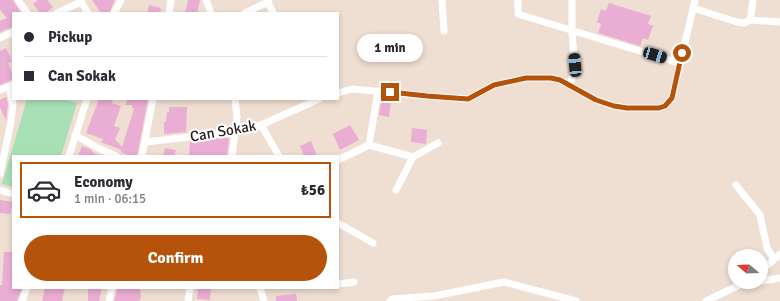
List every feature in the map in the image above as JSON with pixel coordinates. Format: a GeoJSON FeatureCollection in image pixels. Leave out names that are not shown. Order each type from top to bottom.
{"type":"FeatureCollection","features":[{"type":"Feature","properties":{"kind":"street"},"geometry":{"type":"LineString","coordinates":[[18,0],[26,12]]}},
{"type":"Feature","properties":{"kind":"street"},"geometry":{"type":"LineString","coordinates":[[115,12],[121,0]]}},
{"type":"Feature","properties":{"kind":"street"},"geometry":{"type":"LineString","coordinates":[[169,12],[171,0]]}},
{"type":"Feature","properties":{"kind":"street"},"geometry":{"type":"LineString","coordinates":[[442,0],[444,31]]}},
{"type":"Feature","properties":{"kind":"street"},"geometry":{"type":"LineString","coordinates":[[518,0],[518,14],[572,32],[679,63]]}},
{"type":"Feature","properties":{"kind":"street"},"geometry":{"type":"LineString","coordinates":[[570,85],[574,75],[575,65],[572,32],[572,0]]}},
{"type":"Feature","properties":{"kind":"street"},"geometry":{"type":"LineString","coordinates":[[339,93],[352,89],[468,99],[494,85],[526,78],[551,78],[560,80],[596,100],[614,106],[627,108],[659,108],[665,106],[672,98],[695,0]]}},
{"type":"Feature","properties":{"kind":"street"},"geometry":{"type":"LineString","coordinates":[[750,20],[753,0]]}},
{"type":"Feature","properties":{"kind":"street"},"geometry":{"type":"LineString","coordinates":[[59,12],[80,1],[87,12]]}},
{"type":"Feature","properties":{"kind":"street"},"geometry":{"type":"LineString","coordinates":[[206,1],[211,12]]}},
{"type":"Feature","properties":{"kind":"street"},"geometry":{"type":"LineString","coordinates":[[247,12],[269,1],[273,12]]}},
{"type":"Feature","properties":{"kind":"street"},"geometry":{"type":"LineString","coordinates":[[693,8],[737,22],[744,23],[750,20],[780,22]]}},
{"type":"Feature","properties":{"kind":"street"},"geometry":{"type":"LineString","coordinates":[[0,38],[12,32]]}},
{"type":"Feature","properties":{"kind":"street"},"geometry":{"type":"LineString","coordinates":[[0,90],[11,86]]}},
{"type":"Feature","properties":{"kind":"street"},"geometry":{"type":"LineString","coordinates":[[369,144],[378,91]]}},
{"type":"Feature","properties":{"kind":"street"},"geometry":{"type":"LineString","coordinates":[[0,174],[11,122],[13,100]]}},
{"type":"Feature","properties":{"kind":"street"},"geometry":{"type":"LineString","coordinates":[[69,155],[87,100]]}},
{"type":"Feature","properties":{"kind":"street"},"geometry":{"type":"LineString","coordinates":[[142,155],[153,100]]}},
{"type":"Feature","properties":{"kind":"street"},"geometry":{"type":"LineString","coordinates":[[232,155],[236,117],[235,100]]}},
{"type":"Feature","properties":{"kind":"street","name":"Can Sokak"},"geometry":{"type":"LineString","coordinates":[[145,142],[235,132],[261,125],[317,100]]}},
{"type":"Feature","properties":{"kind":"street"},"geometry":{"type":"LineString","coordinates":[[261,125],[278,155]]}},
{"type":"Feature","properties":{"kind":"street"},"geometry":{"type":"LineString","coordinates":[[75,136],[114,155]]}},
{"type":"Feature","properties":{"kind":"street"},"geometry":{"type":"LineString","coordinates":[[396,190],[413,157],[438,143]]}},
{"type":"Feature","properties":{"kind":"street"},"geometry":{"type":"LineString","coordinates":[[339,159],[369,144],[413,157]]}},
{"type":"Feature","properties":{"kind":"street"},"geometry":{"type":"LineString","coordinates":[[736,185],[760,215],[767,248],[777,257],[768,265]]}},
{"type":"Feature","properties":{"kind":"street"},"geometry":{"type":"LineString","coordinates":[[0,190],[12,194]]}},
{"type":"Feature","properties":{"kind":"street"},"geometry":{"type":"LineString","coordinates":[[339,224],[373,243]]}},
{"type":"Feature","properties":{"kind":"street"},"geometry":{"type":"LineString","coordinates":[[768,280],[780,278]]}},
{"type":"Feature","properties":{"kind":"street"},"geometry":{"type":"LineString","coordinates":[[339,284],[354,282]]}},
{"type":"Feature","properties":{"kind":"street"},"geometry":{"type":"LineString","coordinates":[[390,301],[434,296],[504,282],[576,301]]}},
{"type":"Feature","properties":{"kind":"street"},"geometry":{"type":"LineString","coordinates":[[22,301],[26,289]]}},
{"type":"Feature","properties":{"kind":"street"},"geometry":{"type":"LineString","coordinates":[[109,301],[112,289]]}},
{"type":"Feature","properties":{"kind":"street"},"geometry":{"type":"LineString","coordinates":[[188,301],[190,289]]}},
{"type":"Feature","properties":{"kind":"street"},"geometry":{"type":"LineString","coordinates":[[260,289],[264,301]]}},
{"type":"Feature","properties":{"kind":"street"},"geometry":{"type":"LineString","coordinates":[[706,301],[719,298],[733,289]]}},
{"type":"Feature","properties":{"kind":"green space"},"geometry":{"type":"Polygon","coordinates":[[[27,100],[66,100],[77,103],[61,155],[12,155],[12,187],[2,184],[27,100]]]}},
{"type":"Feature","properties":{"kind":"building"},"geometry":{"type":"Polygon","coordinates":[[[0,0],[13,0],[20,12],[12,12],[12,27],[0,32],[0,21],[7,18],[0,10],[0,0]]]}},
{"type":"Feature","properties":{"kind":"building"},"geometry":{"type":"Polygon","coordinates":[[[38,0],[47,0],[53,7],[47,12],[39,12],[33,4],[38,0]]]}},
{"type":"Feature","properties":{"kind":"building"},"geometry":{"type":"Polygon","coordinates":[[[92,0],[115,0],[109,12],[100,12],[92,0]]]}},
{"type":"Feature","properties":{"kind":"building"},"geometry":{"type":"Polygon","coordinates":[[[188,0],[200,0],[197,12],[185,12],[188,0]]]}},
{"type":"Feature","properties":{"kind":"building"},"geometry":{"type":"Polygon","coordinates":[[[609,3],[651,16],[648,24],[653,26],[648,40],[643,38],[640,46],[598,33],[601,24],[597,22],[601,9],[606,11],[609,3]]]}},
{"type":"Feature","properties":{"kind":"building"},"geometry":{"type":"Polygon","coordinates":[[[149,5],[161,8],[160,12],[147,12],[149,5]]]}},
{"type":"Feature","properties":{"kind":"building"},"geometry":{"type":"Polygon","coordinates":[[[6,48],[12,61],[8,63],[12,73],[12,79],[0,85],[0,51],[6,48]]]}},
{"type":"Feature","properties":{"kind":"building"},"geometry":{"type":"Polygon","coordinates":[[[6,97],[8,104],[6,120],[0,107],[0,100],[6,97]]]}},
{"type":"Feature","properties":{"kind":"building"},"geometry":{"type":"Polygon","coordinates":[[[382,98],[391,99],[389,117],[379,115],[382,98]]]}},
{"type":"Feature","properties":{"kind":"building"},"geometry":{"type":"Polygon","coordinates":[[[99,100],[113,100],[112,103],[121,106],[114,126],[120,128],[115,139],[122,147],[134,109],[132,108],[132,105],[126,105],[127,100],[148,100],[137,155],[128,155],[121,152],[121,150],[101,142],[103,139],[86,133],[99,100]]]}},
{"type":"Feature","properties":{"kind":"building"},"geometry":{"type":"Polygon","coordinates":[[[169,107],[187,107],[186,132],[164,134],[164,122],[166,122],[169,107]]]}},
{"type":"Feature","properties":{"kind":"building"},"geometry":{"type":"Polygon","coordinates":[[[350,125],[359,140],[340,150],[333,134],[350,125]]]}},
{"type":"Feature","properties":{"kind":"building"},"geometry":{"type":"Polygon","coordinates":[[[412,128],[427,130],[426,144],[411,142],[412,128]]]}},
{"type":"Feature","properties":{"kind":"building"},"geometry":{"type":"Polygon","coordinates":[[[229,138],[227,155],[189,155],[190,142],[229,138]]]}},
{"type":"Feature","properties":{"kind":"building"},"geometry":{"type":"Polygon","coordinates":[[[311,141],[317,155],[304,155],[300,146],[311,141]]]}},
{"type":"Feature","properties":{"kind":"building"},"geometry":{"type":"Polygon","coordinates":[[[82,146],[92,150],[92,152],[99,155],[78,155],[82,146]]]}},
{"type":"Feature","properties":{"kind":"building"},"geometry":{"type":"Polygon","coordinates":[[[165,148],[176,150],[174,155],[163,155],[165,148]]]}},
{"type":"Feature","properties":{"kind":"building"},"geometry":{"type":"Polygon","coordinates":[[[0,200],[12,202],[10,214],[0,213],[0,200]]]}},
{"type":"Feature","properties":{"kind":"building"},"geometry":{"type":"Polygon","coordinates":[[[4,252],[12,252],[12,289],[22,289],[17,301],[0,301],[0,285],[2,285],[4,252]]]}},
{"type":"Feature","properties":{"kind":"building"},"geometry":{"type":"Polygon","coordinates":[[[45,289],[65,289],[62,301],[42,301],[45,289]]]}},
{"type":"Feature","properties":{"kind":"building"},"geometry":{"type":"Polygon","coordinates":[[[88,289],[102,289],[99,301],[88,301],[88,289]]]}},
{"type":"Feature","properties":{"kind":"building"},"geometry":{"type":"Polygon","coordinates":[[[118,289],[140,289],[141,298],[139,301],[114,301],[118,289]]]}},
{"type":"Feature","properties":{"kind":"building"},"geometry":{"type":"Polygon","coordinates":[[[198,289],[211,289],[210,300],[197,299],[198,289]]]}},
{"type":"Feature","properties":{"kind":"building"},"geometry":{"type":"Polygon","coordinates":[[[296,294],[297,301],[276,301],[276,296],[296,294]]]}},
{"type":"Feature","properties":{"kind":"route"},"geometry":{"type":"LineString","coordinates":[[390,92],[468,99],[494,85],[526,78],[551,78],[560,80],[596,100],[614,106],[646,109],[659,108],[665,106],[672,98],[682,53]]}}]}
